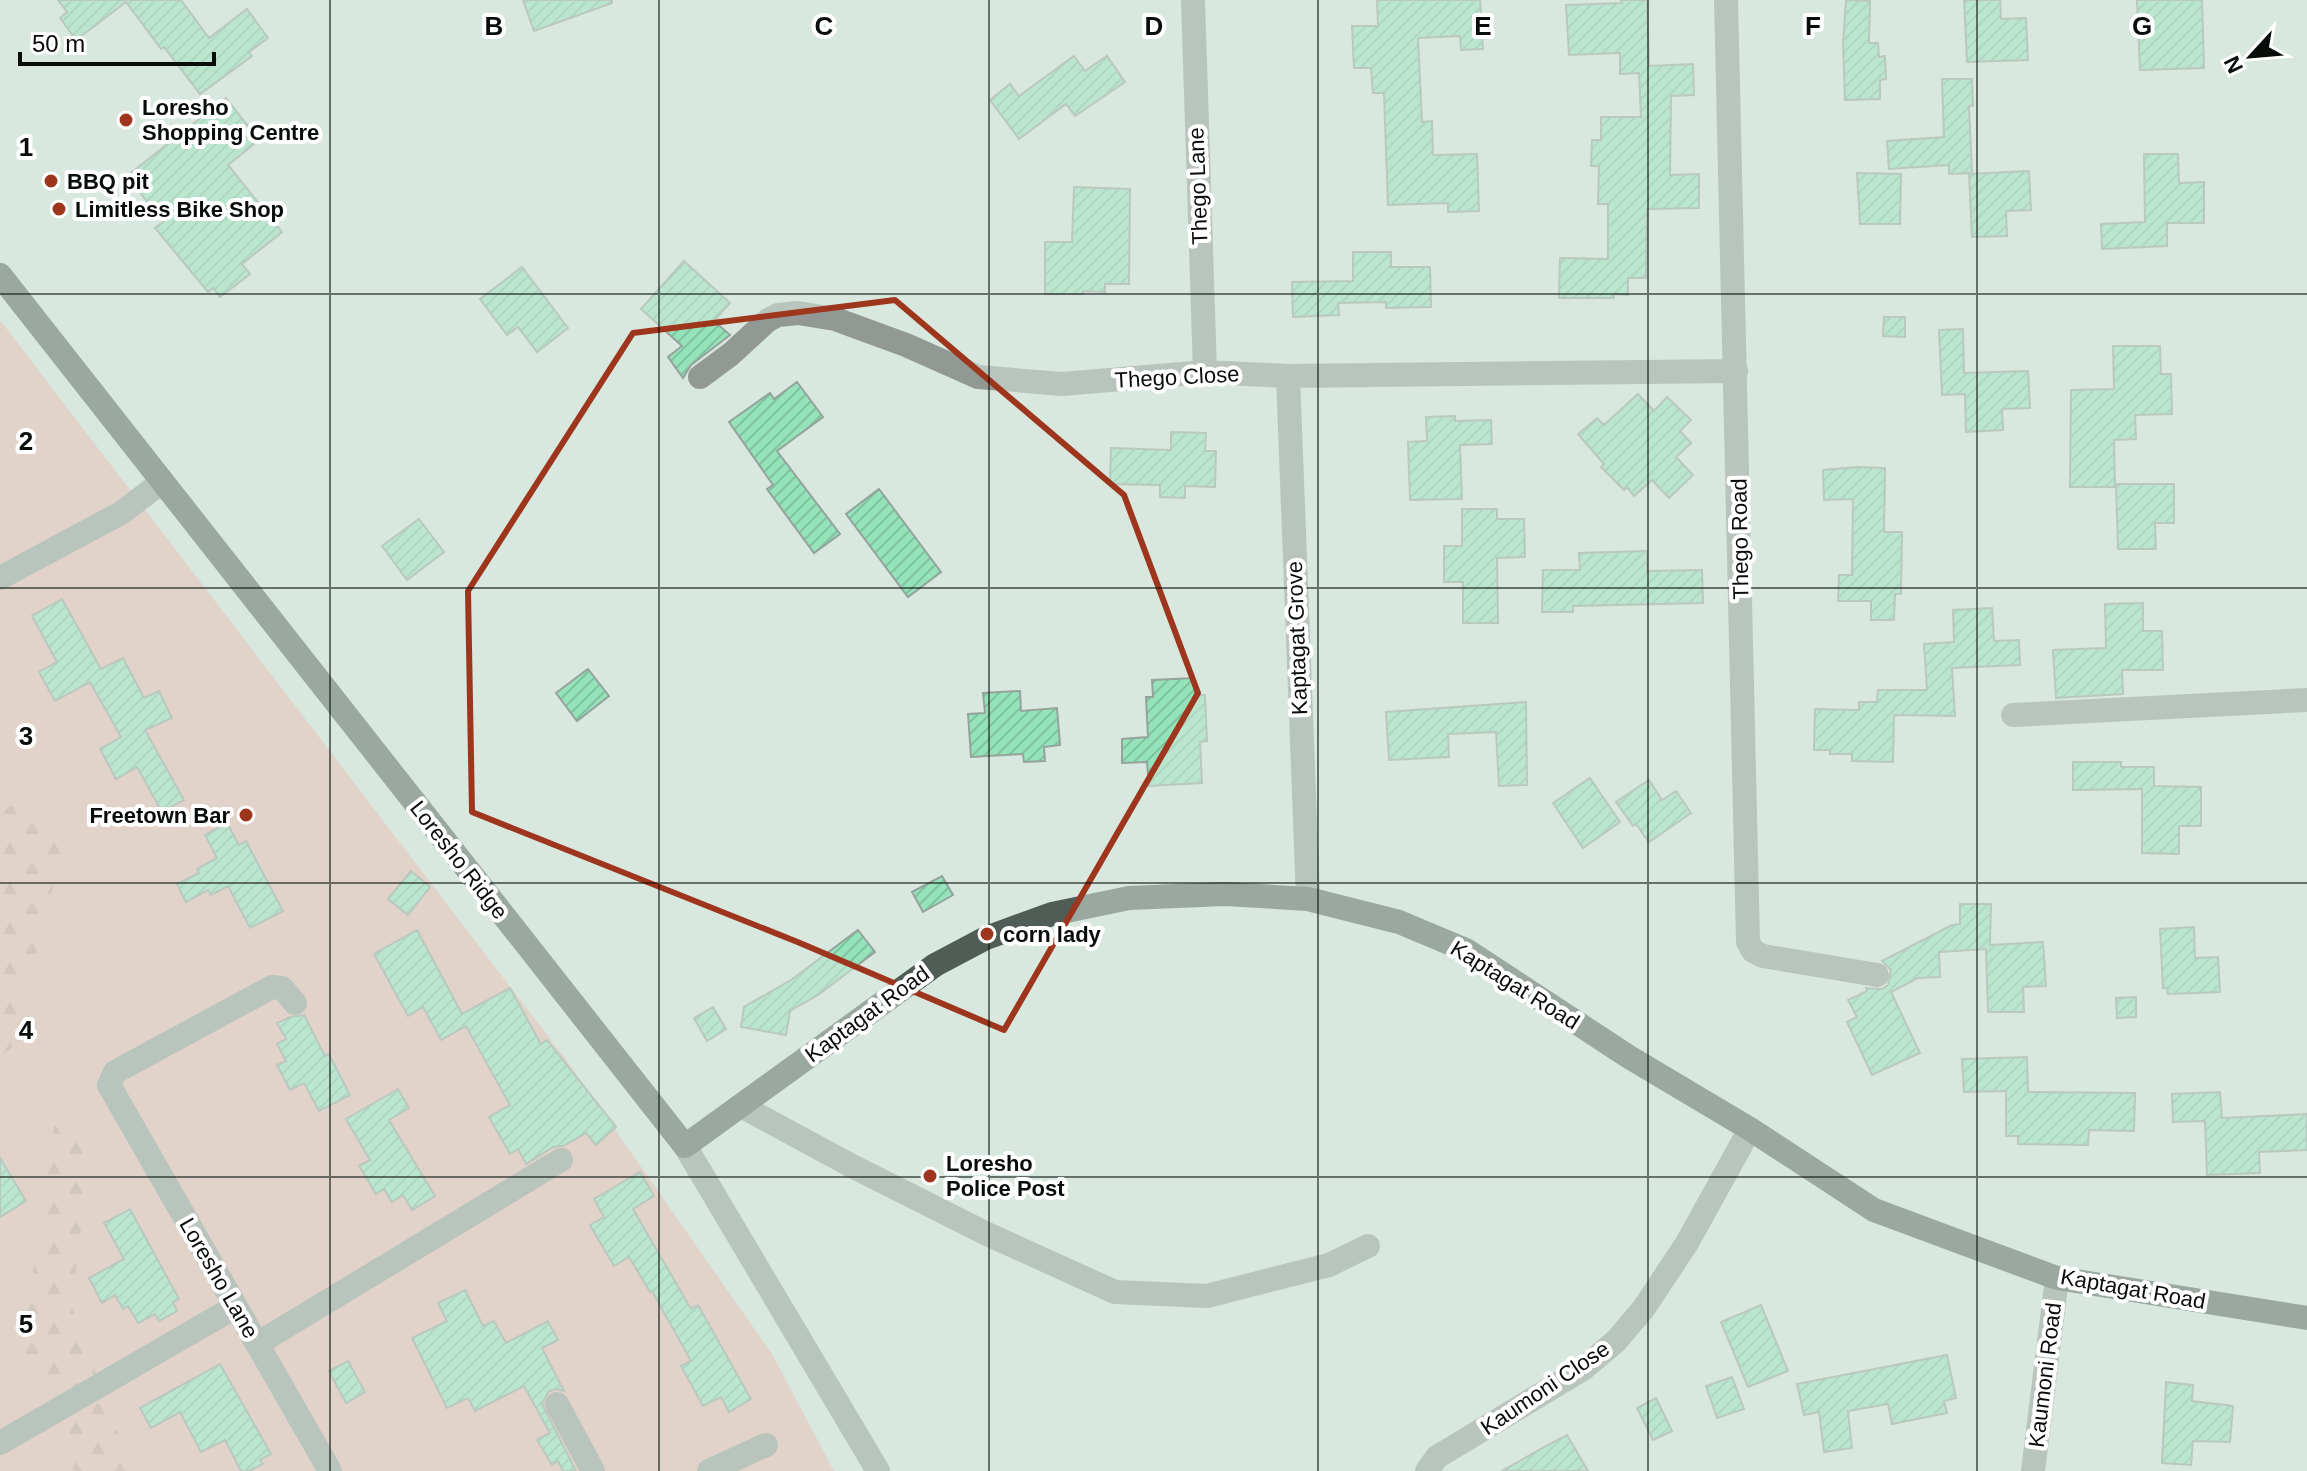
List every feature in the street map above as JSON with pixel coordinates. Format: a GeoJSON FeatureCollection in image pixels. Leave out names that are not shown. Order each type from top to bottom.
{"type":"FeatureCollection","features":[{"type":"Feature","properties":{"kind":"main road","name":"Loresho Ridge"},"geometry":{"type":"LineString","coordinates":[[0,275],[685,1146]]}},
{"type":"Feature","properties":{"kind":"main road","name":"Kaptagat Road"},"geometry":{"type":"LineString","coordinates":[[685,1146],[935,965],[986,938],[1052,914],[1129,898],[1225,894],[1308,899],[1399,922],[1466,950],[1629,1057],[1750,1129],[1874,1210],[2057,1278],[2307,1318]]}},
{"type":"Feature","properties":{"kind":"street","name":"Thego Lane"},"geometry":{"type":"LineString","coordinates":[[1193,0],[1205,372]]}},
{"type":"Feature","properties":{"kind":"street","name":"Thego Road"},"geometry":{"type":"LineString","coordinates":[[1726,0],[1748,942],[1753,951],[1763,956],[1877,975]]}},
{"type":"Feature","properties":{"kind":"street","name":"Thego Close"},"geometry":{"type":"LineString","coordinates":[[700,377],[768,320],[778,315],[798,313],[849,324],[978,377],[1062,384],[1205,372],[1288,376],[1736,371]]}},
{"type":"Feature","properties":{"kind":"street","name":"Kaptagat Grove"},"geometry":{"type":"LineString","coordinates":[[1288,376],[1308,899]]}},
{"type":"Feature","properties":{"kind":"street"},"geometry":{"type":"LineString","coordinates":[[0,578],[121,513],[162,482]]}},
{"type":"Feature","properties":{"kind":"street"},"geometry":{"type":"LineString","coordinates":[[2013,715],[2307,700]]}},
{"type":"Feature","properties":{"kind":"street","name":"Loresho Lane"},"geometry":{"type":"LineString","coordinates":[[295,1003],[282,988],[272,987],[115,1072],[109,1085],[330,1471]]}},
{"type":"Feature","properties":{"kind":"street"},"geometry":{"type":"LineString","coordinates":[[741,1106],[987,1234],[1115,1292],[1207,1296],[1329,1265],[1368,1246]]}},
{"type":"Feature","properties":{"kind":"street","name":"Kaumoni Close"},"geometry":{"type":"LineString","coordinates":[[1427,1471],[1437,1457],[1583,1369],[1616,1341],[1644,1308],[1687,1243],[1750,1129]]}},
{"type":"Feature","properties":{"kind":"street","name":"Loresho Ridge"},"geometry":{"type":"LineString","coordinates":[[685,1146],[878,1471]]}},
{"type":"Feature","properties":{"kind":"street"},"geometry":{"type":"LineString","coordinates":[[257,1344],[561,1160]]}},
{"type":"Feature","properties":{"kind":"street","name":"Kaumoni Road"},"geometry":{"type":"LineString","coordinates":[[2033,1471],[2057,1278]]}},
{"type":"Feature","properties":{"kind":"street"},"geometry":{"type":"LineString","coordinates":[[0,1443],[235,1307]]}},
{"type":"Feature","properties":{"kind":"street"},"geometry":{"type":"LineString","coordinates":[[557,1404],[593,1471]]}},
{"type":"Feature","properties":{"kind":"street"},"geometry":{"type":"LineString","coordinates":[[709,1471],[766,1445]]}},
{"type":"Feature","properties":{"kind":"highlighted area"},"geometry":{"type":"Polygon","coordinates":[[[895,300],[1124,495],[1198,693],[1004,1030],[800,943],[472,812],[468,591],[633,333],[895,300]]]}},
{"type":"Feature","properties":{"kind":"green space"},"geometry":{"type":"Polygon","coordinates":[[[0,320],[567,1061],[772,1354],[834,1471],[0,1471],[0,320]]]}},
{"type":"Feature","properties":{"kind":"green space"},"geometry":{"type":"Polygon","coordinates":[[[19,800],[65,838],[13,1047],[0,1056],[0,814],[19,800]]]}},
{"type":"Feature","properties":{"kind":"green space"},"geometry":{"type":"Polygon","coordinates":[[[54,1126],[94,1137],[71,1303],[131,1471],[74,1471],[21,1356],[54,1126]]]}},
{"type":"Feature","properties":{"kind":"building"},"geometry":{"type":"Polygon","coordinates":[[[58,0],[181,0],[209,38],[247,9],[268,38],[249,52],[252,56],[200,94],[126,2],[76,40],[60,18],[67,12],[58,0]]]}},
{"type":"Feature","properties":{"kind":"building"},"geometry":{"type":"Polygon","coordinates":[[[523,0],[612,0],[612,3],[534,31],[523,0]]]}},
{"type":"Feature","properties":{"kind":"building"},"geometry":{"type":"Polygon","coordinates":[[[1377,0],[1480,0],[1483,49],[1461,50],[1460,36],[1418,38],[1422,122],[1432,121],[1433,155],[1477,154],[1479,211],[1448,212],[1448,203],[1388,205],[1384,93],[1373,93],[1371,68],[1354,68],[1352,26],[1378,26],[1377,0]]]}},
{"type":"Feature","properties":{"kind":"building"},"geometry":{"type":"Polygon","coordinates":[[[1621,0],[1647,0],[1649,66],[1693,64],[1694,95],[1671,96],[1670,175],[1699,174],[1699,208],[1647,209],[1646,278],[1628,278],[1628,295],[1559,298],[1560,258],[1608,259],[1608,204],[1598,204],[1599,166],[1591,166],[1592,140],[1601,140],[1601,117],[1641,117],[1639,73],[1620,74],[1620,53],[1569,55],[1566,5],[1622,3],[1621,0]]]}},
{"type":"Feature","properties":{"kind":"building"},"geometry":{"type":"Polygon","coordinates":[[[1846,0],[1870,1],[1869,43],[1878,43],[1879,57],[1885,56],[1886,79],[1880,80],[1880,99],[1845,100],[1843,44],[1846,0]]]}},
{"type":"Feature","properties":{"kind":"building"},"geometry":{"type":"Polygon","coordinates":[[[1964,0],[2000,0],[2001,19],[2026,18],[2028,60],[1967,62],[1964,0]]]}},
{"type":"Feature","properties":{"kind":"building"},"geometry":{"type":"Polygon","coordinates":[[[2137,0],[2202,0],[2204,68],[2140,70],[2137,0]]]}},
{"type":"Feature","properties":{"kind":"building"},"geometry":{"type":"Polygon","coordinates":[[[1074,56],[1085,71],[1107,56],[1125,82],[1075,116],[1066,104],[1019,139],[990,100],[1010,84],[1019,96],[1074,56]]]}},
{"type":"Feature","properties":{"kind":"building"},"geometry":{"type":"Polygon","coordinates":[[[1942,79],[1972,79],[1973,106],[1969,106],[1972,173],[1949,174],[1949,165],[1889,169],[1887,141],[1944,137],[1942,79]]]}},
{"type":"Feature","properties":{"kind":"building"},"geometry":{"type":"Polygon","coordinates":[[[226,98],[259,140],[228,165],[282,232],[242,264],[250,274],[220,297],[213,288],[208,292],[155,228],[163,222],[127,176],[226,98]]]}},
{"type":"Feature","properties":{"kind":"building"},"geometry":{"type":"Polygon","coordinates":[[[2144,154],[2178,154],[2179,183],[2204,182],[2204,223],[2167,223],[2167,246],[2102,249],[2101,224],[2145,222],[2144,154]]]}},
{"type":"Feature","properties":{"kind":"building"},"geometry":{"type":"Polygon","coordinates":[[[2029,171],[2031,210],[2006,211],[2007,236],[1972,237],[1969,174],[2029,171]]]}},
{"type":"Feature","properties":{"kind":"building"},"geometry":{"type":"Polygon","coordinates":[[[1857,173],[1901,174],[1900,224],[1860,224],[1857,173]]]}},
{"type":"Feature","properties":{"kind":"building"},"geometry":{"type":"Polygon","coordinates":[[[1074,187],[1130,189],[1129,284],[1105,284],[1105,292],[1045,294],[1045,242],[1072,242],[1074,187]]]}},
{"type":"Feature","properties":{"kind":"building"},"geometry":{"type":"Polygon","coordinates":[[[1353,252],[1391,252],[1391,267],[1430,267],[1431,307],[1386,308],[1386,302],[1338,303],[1339,315],[1293,317],[1292,282],[1353,281],[1353,252]]]}},
{"type":"Feature","properties":{"kind":"building"},"geometry":{"type":"Polygon","coordinates":[[[684,261],[730,303],[714,321],[730,335],[691,365],[683,378],[668,357],[682,346],[641,309],[684,261]]]}},
{"type":"Feature","properties":{"kind":"building"},"geometry":{"type":"Polygon","coordinates":[[[522,267],[568,328],[537,352],[518,327],[507,335],[480,299],[522,267]]]}},
{"type":"Feature","properties":{"kind":"building"},"geometry":{"type":"Polygon","coordinates":[[[1884,317],[1905,317],[1905,337],[1883,336],[1884,317]]]}},
{"type":"Feature","properties":{"kind":"building"},"geometry":{"type":"Polygon","coordinates":[[[1963,329],[1964,373],[2028,371],[2030,408],[2002,409],[2003,430],[1966,432],[1965,394],[1942,395],[1939,330],[1963,329]]]}},
{"type":"Feature","properties":{"kind":"building"},"geometry":{"type":"Polygon","coordinates":[[[2113,346],[2160,346],[2161,374],[2171,374],[2172,414],[2135,415],[2136,439],[2114,440],[2115,487],[2070,487],[2071,390],[2114,389],[2113,346]]]}},
{"type":"Feature","properties":{"kind":"building"},"geometry":{"type":"Polygon","coordinates":[[[797,382],[823,417],[777,451],[840,534],[814,553],[767,489],[773,485],[729,422],[770,393],[774,399],[797,382]]]}},
{"type":"Feature","properties":{"kind":"building"},"geometry":{"type":"Polygon","coordinates":[[[1638,394],[1654,411],[1667,397],[1691,420],[1680,431],[1691,443],[1676,457],[1693,475],[1669,498],[1652,480],[1634,496],[1627,487],[1624,490],[1601,467],[1604,464],[1578,434],[1597,418],[1604,425],[1638,394]]]}},
{"type":"Feature","properties":{"kind":"building"},"geometry":{"type":"Polygon","coordinates":[[[1455,416],[1455,421],[1491,420],[1492,444],[1460,445],[1462,499],[1410,500],[1408,442],[1427,441],[1426,417],[1455,416]]]}},
{"type":"Feature","properties":{"kind":"building"},"geometry":{"type":"Polygon","coordinates":[[[1171,432],[1206,433],[1205,451],[1216,451],[1215,487],[1185,486],[1185,498],[1160,497],[1160,485],[1110,484],[1111,448],[1171,450],[1171,432]]]}},
{"type":"Feature","properties":{"kind":"building"},"geometry":{"type":"Polygon","coordinates":[[[1885,468],[1884,532],[1902,532],[1901,594],[1895,594],[1894,620],[1871,620],[1871,601],[1838,601],[1839,575],[1852,575],[1853,499],[1824,500],[1823,470],[1885,468]]]}},
{"type":"Feature","properties":{"kind":"building"},"geometry":{"type":"Polygon","coordinates":[[[2116,484],[2174,484],[2174,523],[2155,523],[2156,549],[2118,549],[2116,484]]]}},
{"type":"Feature","properties":{"kind":"building"},"geometry":{"type":"Polygon","coordinates":[[[879,489],[941,572],[908,597],[846,514],[879,489]]]}},
{"type":"Feature","properties":{"kind":"building"},"geometry":{"type":"Polygon","coordinates":[[[1462,509],[1497,509],[1497,519],[1524,519],[1525,557],[1497,558],[1498,623],[1463,623],[1463,582],[1444,582],[1444,546],[1462,546],[1462,509]]]}},
{"type":"Feature","properties":{"kind":"building"},"geometry":{"type":"Polygon","coordinates":[[[419,519],[444,552],[407,580],[382,546],[419,519]]]}},
{"type":"Feature","properties":{"kind":"building"},"geometry":{"type":"Polygon","coordinates":[[[1647,551],[1647,571],[1702,570],[1703,603],[1573,606],[1573,612],[1542,612],[1543,570],[1580,570],[1579,553],[1647,551]]]}},
{"type":"Feature","properties":{"kind":"building"},"geometry":{"type":"Polygon","coordinates":[[[62,599],[101,669],[123,658],[144,698],[159,691],[172,718],[145,730],[184,800],[162,812],[137,767],[116,779],[100,749],[121,737],[90,682],[55,701],[39,672],[57,662],[32,616],[62,599]]]}},
{"type":"Feature","properties":{"kind":"building"},"geometry":{"type":"Polygon","coordinates":[[[2143,603],[2143,631],[2162,631],[2163,670],[2122,670],[2123,694],[2056,698],[2053,650],[2106,648],[2105,604],[2143,603]]]}},
{"type":"Feature","properties":{"kind":"building"},"geometry":{"type":"Polygon","coordinates":[[[1992,608],[1994,641],[2019,640],[2020,665],[1952,668],[1955,716],[1894,715],[1893,762],[1852,761],[1852,754],[1814,750],[1815,709],[1859,710],[1859,702],[1877,702],[1878,690],[1927,690],[1924,644],[1954,642],[1953,610],[1992,608]]]}},
{"type":"Feature","properties":{"kind":"building"},"geometry":{"type":"Polygon","coordinates":[[[588,669],[609,696],[577,721],[556,693],[588,669]]]}},
{"type":"Feature","properties":{"kind":"building"},"geometry":{"type":"Polygon","coordinates":[[[1194,678],[1195,695],[1205,695],[1207,741],[1200,742],[1202,783],[1149,786],[1147,762],[1122,763],[1122,739],[1148,737],[1146,697],[1153,697],[1152,680],[1194,678]]]}},
{"type":"Feature","properties":{"kind":"building"},"geometry":{"type":"Polygon","coordinates":[[[1020,691],[1021,711],[1057,708],[1060,745],[1044,747],[1045,761],[1024,762],[1023,754],[971,757],[968,714],[985,713],[983,693],[1020,691]]]}},
{"type":"Feature","properties":{"kind":"building"},"geometry":{"type":"Polygon","coordinates":[[[1526,702],[1527,785],[1499,786],[1496,732],[1448,734],[1449,757],[1389,760],[1386,712],[1526,702]]]}},
{"type":"Feature","properties":{"kind":"building"},"geometry":{"type":"Polygon","coordinates":[[[2073,762],[2121,762],[2121,767],[2154,767],[2154,786],[2201,787],[2201,826],[2179,826],[2179,854],[2142,853],[2142,789],[2073,790],[2073,762]]]}},
{"type":"Feature","properties":{"kind":"building"},"geometry":{"type":"Polygon","coordinates":[[[1590,778],[1620,822],[1583,848],[1553,803],[1590,778]]]}},
{"type":"Feature","properties":{"kind":"building"},"geometry":{"type":"Polygon","coordinates":[[[1649,780],[1662,800],[1676,791],[1691,813],[1649,842],[1616,802],[1649,780]]]}},
{"type":"Feature","properties":{"kind":"building"},"geometry":{"type":"Polygon","coordinates":[[[227,823],[239,845],[246,841],[283,911],[250,928],[228,886],[211,895],[208,890],[186,902],[177,884],[199,873],[197,869],[217,858],[205,835],[227,823]]]}},
{"type":"Feature","properties":{"kind":"building"},"geometry":{"type":"Polygon","coordinates":[[[411,871],[430,887],[408,915],[388,899],[411,871]]]}},
{"type":"Feature","properties":{"kind":"building"},"geometry":{"type":"Polygon","coordinates":[[[942,876],[953,895],[923,912],[912,892],[942,876]]]}},
{"type":"Feature","properties":{"kind":"building"},"geometry":{"type":"Polygon","coordinates":[[[1960,904],[1991,904],[1990,945],[2043,942],[2046,986],[2023,987],[2024,1012],[1988,1012],[1986,949],[1939,952],[1940,977],[1918,978],[1891,992],[1920,1053],[1872,1075],[1847,1022],[1857,1017],[1848,1000],[1867,991],[1866,988],[1882,989],[1888,985],[1891,970],[1882,961],[1952,925],[1960,924],[1960,904]]]}},
{"type":"Feature","properties":{"kind":"building"},"geometry":{"type":"Polygon","coordinates":[[[2194,927],[2195,958],[2218,957],[2220,992],[2168,994],[2167,988],[2163,988],[2160,929],[2194,927]]]}},
{"type":"Feature","properties":{"kind":"building"},"geometry":{"type":"Polygon","coordinates":[[[417,930],[462,1014],[510,988],[541,1044],[547,1040],[616,1127],[596,1145],[586,1133],[563,1146],[553,1147],[526,1164],[518,1149],[510,1154],[489,1117],[510,1105],[466,1026],[441,1040],[423,1007],[408,1016],[374,954],[417,930]]]}},
{"type":"Feature","properties":{"kind":"building"},"geometry":{"type":"Polygon","coordinates":[[[858,930],[875,952],[818,995],[790,1011],[786,1035],[741,1027],[744,1007],[791,980],[858,930]]]}},
{"type":"Feature","properties":{"kind":"building"},"geometry":{"type":"Polygon","coordinates":[[[2136,997],[2136,1017],[2117,1018],[2116,998],[2136,997]]]}},
{"type":"Feature","properties":{"kind":"building"},"geometry":{"type":"Polygon","coordinates":[[[713,1007],[726,1029],[707,1041],[694,1018],[713,1007]]]}},
{"type":"Feature","properties":{"kind":"building"},"geometry":{"type":"Polygon","coordinates":[[[304,1015],[350,1095],[319,1111],[304,1083],[290,1090],[277,1065],[286,1061],[277,1044],[286,1039],[277,1023],[304,1015]]]}},
{"type":"Feature","properties":{"kind":"building"},"geometry":{"type":"Polygon","coordinates":[[[2027,1057],[2028,1092],[2135,1093],[2134,1131],[2089,1130],[2088,1145],[2018,1144],[2018,1136],[2006,1136],[2006,1091],[1964,1092],[1962,1059],[2027,1057]]]}},
{"type":"Feature","properties":{"kind":"building"},"geometry":{"type":"Polygon","coordinates":[[[398,1089],[409,1108],[389,1120],[435,1196],[412,1210],[403,1195],[392,1202],[384,1189],[376,1194],[359,1166],[370,1160],[346,1119],[398,1089]]]}},
{"type":"Feature","properties":{"kind":"building"},"geometry":{"type":"Polygon","coordinates":[[[2220,1092],[2222,1118],[2307,1114],[2307,1150],[2259,1152],[2260,1173],[2207,1175],[2205,1121],[2173,1122],[2172,1094],[2220,1092]]]}},
{"type":"Feature","properties":{"kind":"building"},"geometry":{"type":"Polygon","coordinates":[[[0,1158],[26,1201],[0,1217],[0,1158]]]}},
{"type":"Feature","properties":{"kind":"building"},"geometry":{"type":"Polygon","coordinates":[[[640,1172],[654,1196],[633,1209],[691,1309],[698,1305],[751,1399],[729,1412],[721,1397],[703,1406],[681,1366],[691,1361],[652,1291],[629,1257],[614,1266],[590,1225],[604,1217],[594,1199],[640,1172]]]}},
{"type":"Feature","properties":{"kind":"building"},"geometry":{"type":"Polygon","coordinates":[[[130,1209],[179,1299],[173,1302],[177,1311],[159,1321],[155,1314],[138,1323],[128,1306],[123,1309],[115,1295],[102,1303],[89,1278],[124,1259],[104,1223],[130,1209]]]}},
{"type":"Feature","properties":{"kind":"building"},"geometry":{"type":"Polygon","coordinates":[[[465,1290],[483,1326],[494,1321],[506,1343],[548,1321],[558,1340],[542,1348],[564,1391],[549,1391],[542,1404],[576,1471],[563,1471],[558,1461],[552,1465],[537,1440],[550,1433],[524,1386],[475,1411],[468,1398],[447,1408],[412,1338],[447,1321],[438,1303],[465,1290]]]}},
{"type":"Feature","properties":{"kind":"building"},"geometry":{"type":"Polygon","coordinates":[[[1761,1305],[1788,1371],[1748,1387],[1721,1322],[1761,1305]]]}},
{"type":"Feature","properties":{"kind":"building"},"geometry":{"type":"Polygon","coordinates":[[[1947,1355],[1956,1398],[1944,1401],[1947,1413],[1892,1424],[1888,1404],[1848,1411],[1852,1448],[1824,1452],[1819,1412],[1804,1415],[1797,1384],[1947,1355]]]}},
{"type":"Feature","properties":{"kind":"building"},"geometry":{"type":"Polygon","coordinates":[[[348,1361],[365,1392],[346,1403],[329,1371],[348,1361]]]}},
{"type":"Feature","properties":{"kind":"building"},"geometry":{"type":"Polygon","coordinates":[[[220,1364],[271,1454],[260,1460],[263,1464],[249,1471],[241,1471],[225,1440],[201,1452],[180,1412],[151,1428],[140,1408],[220,1364]]]}},
{"type":"Feature","properties":{"kind":"building"},"geometry":{"type":"Polygon","coordinates":[[[1732,1377],[1744,1409],[1717,1418],[1706,1386],[1732,1377]]]}},
{"type":"Feature","properties":{"kind":"building"},"geometry":{"type":"Polygon","coordinates":[[[2166,1382],[2193,1385],[2192,1401],[2233,1406],[2230,1442],[2193,1441],[2191,1465],[2162,1463],[2166,1382]]]}},
{"type":"Feature","properties":{"kind":"building"},"geometry":{"type":"Polygon","coordinates":[[[1656,1398],[1672,1431],[1653,1440],[1637,1408],[1656,1398]]]}},
{"type":"Feature","properties":{"kind":"building"},"geometry":{"type":"Polygon","coordinates":[[[1567,1435],[1588,1471],[1502,1471],[1546,1446],[1567,1435]]]}},
{"type":"Feature","properties":{"kind":"place","name":"Loresho Shopping Centre"},"geometry":{"type":"Point","coordinates":[126,120]}},
{"type":"Feature","properties":{"kind":"place","name":"BBQ pit"},"geometry":{"type":"Point","coordinates":[51,181]}},
{"type":"Feature","properties":{"kind":"place","name":"Limitless Bike Shop"},"geometry":{"type":"Point","coordinates":[59,209]}},
{"type":"Feature","properties":{"kind":"place","name":"Freetown Bar"},"geometry":{"type":"Point","coordinates":[246,815]}},
{"type":"Feature","properties":{"kind":"place","name":"corn lady"},"geometry":{"type":"Point","coordinates":[987,934]}},
{"type":"Feature","properties":{"kind":"place","name":"Loresho Police Post"},"geometry":{"type":"Point","coordinates":[930,1176]}}]}
